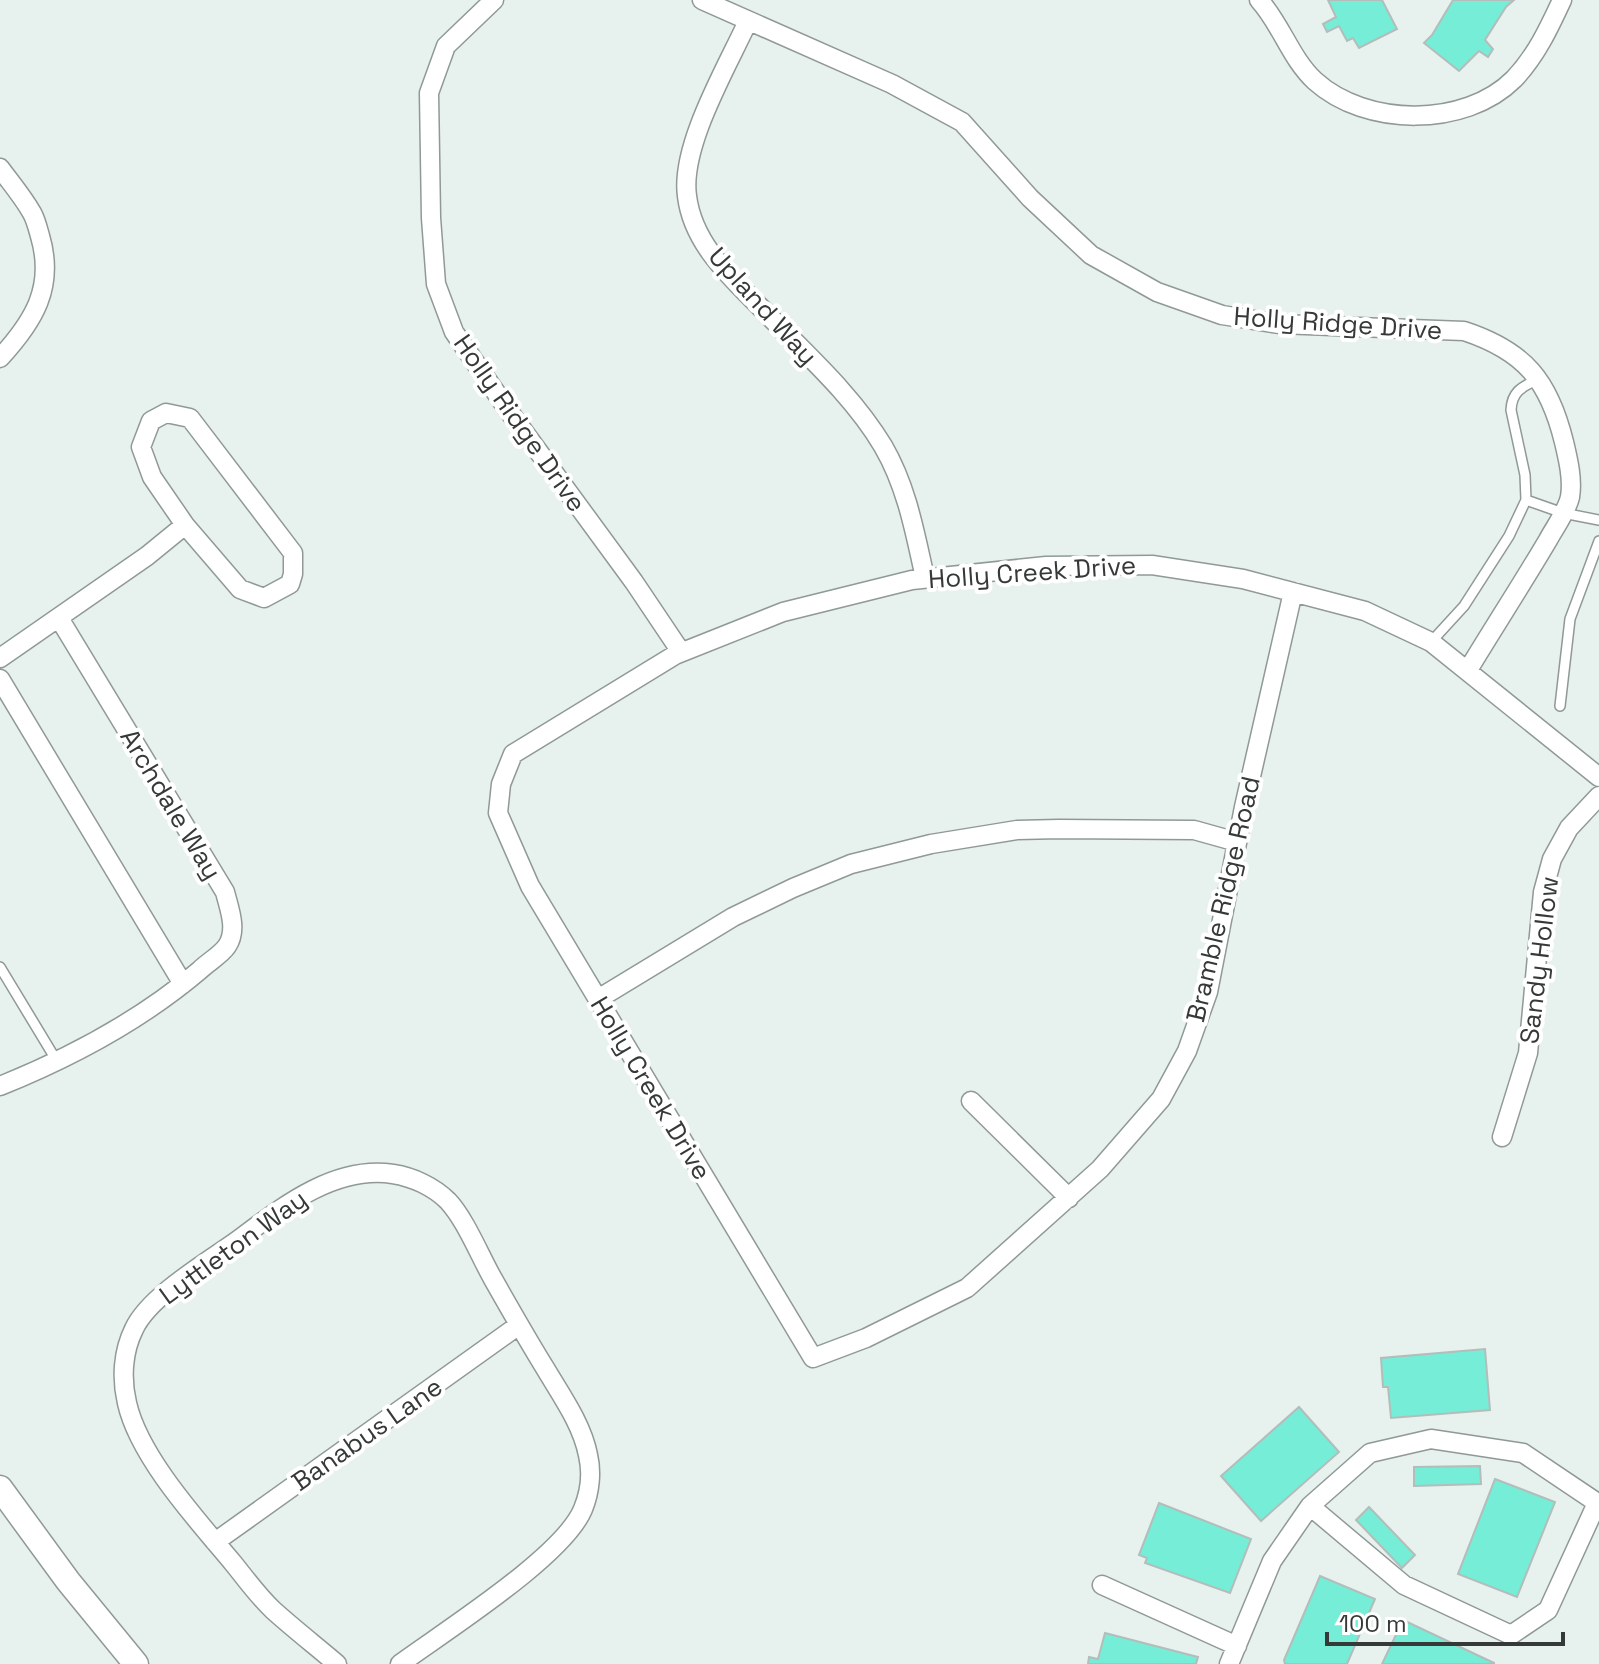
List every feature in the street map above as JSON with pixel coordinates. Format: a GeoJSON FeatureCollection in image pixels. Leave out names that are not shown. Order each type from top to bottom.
{"type":"FeatureCollection","features":[{"type":"Feature","properties":{"kind":"street","name":"Holly Ridge Drive"},"geometry":{"type":"LineString","coordinates":[[494,0],[446,46],[429,93],[436,284],[454,332],[681,652]]}},
{"type":"Feature","properties":{"kind":"street","name":"Holly Ridge Drive"},"geometry":{"type":"LineString","coordinates":[[702,0],[892,84],[962,122],[1030,198],[1091,255],[1157,292],[1222,315],[1279,324],[1464,331],[1511,351],[1540,379],[1559,421],[1569,462],[1570,497],[1468,670]]}},
{"type":"Feature","properties":{"kind":"street"},"geometry":{"type":"LineString","coordinates":[[1259,0],[1306,70],[1321,86],[1374,110],[1399,116],[1421,116],[1459,110],[1507,85],[1539,46],[1562,0]]}},
{"type":"Feature","properties":{"kind":"street","name":"Upland Way"},"geometry":{"type":"LineString","coordinates":[[748,21],[692,145],[686,194],[692,220],[712,257],[845,395],[882,445],[908,503],[925,578]]}},
{"type":"Feature","properties":{"kind":"street"},"geometry":{"type":"LineString","coordinates":[[0,168],[34,216],[46,256],[46,277],[38,306],[17,339],[0,358]]}},
{"type":"Feature","properties":{"kind":"street"},"geometry":{"type":"LineString","coordinates":[[166,413],[190,418],[293,553],[290,584],[264,598],[240,589],[185,525],[152,477],[141,447],[151,421],[166,413]]}},
{"type":"Feature","properties":{"kind":"street"},"geometry":{"type":"LineString","coordinates":[[0,658],[185,525]]}},
{"type":"Feature","properties":{"kind":"street","name":"Holly Creek Drive"},"geometry":{"type":"LineString","coordinates":[[813,1358],[530,886],[498,813],[501,784],[513,754],[681,652],[783,612],[925,578],[1046,566],[1152,565],[1243,579],[1365,611],[1431,642],[1599,777]]}},
{"type":"Feature","properties":{"kind":"street","name":"Bramble Ridge Road"},"geometry":{"type":"LineString","coordinates":[[813,1358],[866,1338],[967,1288],[1100,1169],[1161,1099],[1187,1051],[1208,992],[1237,842],[1293,592]]}},
{"type":"Feature","properties":{"kind":"street","name":"Archdale Way"},"geometry":{"type":"LineString","coordinates":[[0,1086],[58,1063],[125,1025],[183,984],[228,945],[233,923],[225,892],[59,618]]}},
{"type":"Feature","properties":{"kind":"street"},"geometry":{"type":"LineString","coordinates":[[0,679],[183,984]]}},
{"type":"Feature","properties":{"kind":"street","name":"Sandy Hollow"},"geometry":{"type":"LineString","coordinates":[[1502,1137],[1528,1053],[1543,892],[1552,859],[1569,828],[1599,796]]}},
{"type":"Feature","properties":{"kind":"street"},"geometry":{"type":"LineString","coordinates":[[598,999],[733,917],[793,888],[851,864],[931,844],[1017,830],[1059,829],[1194,830],[1237,842]]}},
{"type":"Feature","properties":{"kind":"street"},"geometry":{"type":"LineString","coordinates":[[971,1101],[1069,1198]]}},
{"type":"Feature","properties":{"kind":"street","name":"Lyttleton Way"},"geometry":{"type":"LineString","coordinates":[[337,1664],[271,1608],[170,1485],[144,1443],[127,1402],[123,1376],[132,1332],[145,1311],[161,1296],[263,1221],[313,1190],[358,1174],[375,1172],[413,1179],[434,1190],[461,1219],[581,1432],[590,1471],[584,1506],[577,1522],[553,1549],[400,1664]]}},
{"type":"Feature","properties":{"kind":"street","name":"Banabus Lane"},"geometry":{"type":"LineString","coordinates":[[215,1542],[519,1325]]}},
{"type":"Feature","properties":{"kind":"street"},"geometry":{"type":"LineString","coordinates":[[1229,1664],[1272,1561],[1310,1506],[1370,1453],[1431,1439],[1523,1453],[1598,1504],[1548,1610],[1511,1635],[1404,1585],[1310,1506]]}},
{"type":"Feature","properties":{"kind":"street"},"geometry":{"type":"LineString","coordinates":[[0,1488],[68,1581],[136,1664]]}},
{"type":"Feature","properties":{"kind":"street"},"geometry":{"type":"LineString","coordinates":[[1102,1585],[1237,1646]]}},
{"type":"Feature","properties":{"kind":"lane"},"geometry":{"type":"LineString","coordinates":[[1431,642],[1464,606],[1509,536],[1526,500],[1525,475],[1511,410],[1512,400],[1516,390],[1540,379]]}},
{"type":"Feature","properties":{"kind":"lane"},"geometry":{"type":"LineString","coordinates":[[1526,500],[1563,513],[1599,520]]}},
{"type":"Feature","properties":{"kind":"lane"},"geometry":{"type":"LineString","coordinates":[[1560,706],[1570,619],[1599,541]]}},
{"type":"Feature","properties":{"kind":"lane"},"geometry":{"type":"LineString","coordinates":[[0,967],[58,1063]]}},
{"type":"Feature","properties":{"kind":"building"},"geometry":{"type":"Polygon","coordinates":[[[1328,0],[1382,0],[1397,29],[1359,48],[1353,38],[1347,41],[1339,26],[1327,32],[1323,24],[1336,17],[1328,0]]]}},
{"type":"Feature","properties":{"kind":"building"},"geometry":{"type":"Polygon","coordinates":[[[1453,0],[1514,0],[1485,40],[1493,49],[1488,57],[1479,51],[1459,71],[1424,43],[1453,0]]]}},
{"type":"Feature","properties":{"kind":"building"},"geometry":{"type":"Polygon","coordinates":[[[1485,1349],[1490,1410],[1391,1418],[1388,1387],[1383,1387],[1381,1358],[1485,1349]]]}},
{"type":"Feature","properties":{"kind":"building"},"geometry":{"type":"Polygon","coordinates":[[[1299,1407],[1339,1452],[1261,1521],[1221,1476],[1299,1407]]]}},
{"type":"Feature","properties":{"kind":"building"},"geometry":{"type":"Polygon","coordinates":[[[1480,1466],[1481,1484],[1414,1486],[1414,1467],[1480,1466]]]}},
{"type":"Feature","properties":{"kind":"building"},"geometry":{"type":"Polygon","coordinates":[[[1495,1479],[1555,1502],[1517,1597],[1458,1574],[1495,1479]]]}},
{"type":"Feature","properties":{"kind":"building"},"geometry":{"type":"Polygon","coordinates":[[[1159,1503],[1251,1539],[1230,1593],[1145,1563],[1147,1558],[1139,1555],[1159,1503]]]}},
{"type":"Feature","properties":{"kind":"building"},"geometry":{"type":"Polygon","coordinates":[[[1369,1507],[1415,1555],[1402,1568],[1356,1520],[1369,1507]]]}},
{"type":"Feature","properties":{"kind":"building"},"geometry":{"type":"Polygon","coordinates":[[[1320,1576],[1375,1599],[1347,1664],[1285,1664],[1284,1660],[1320,1576]]]}},
{"type":"Feature","properties":{"kind":"building"},"geometry":{"type":"Polygon","coordinates":[[[1403,1620],[1494,1663],[1494,1664],[1382,1664],[1403,1620]]]}},
{"type":"Feature","properties":{"kind":"building"},"geometry":{"type":"Polygon","coordinates":[[[1105,1633],[1198,1657],[1196,1664],[1088,1664],[1089,1657],[1098,1659],[1105,1633]]]}}]}
